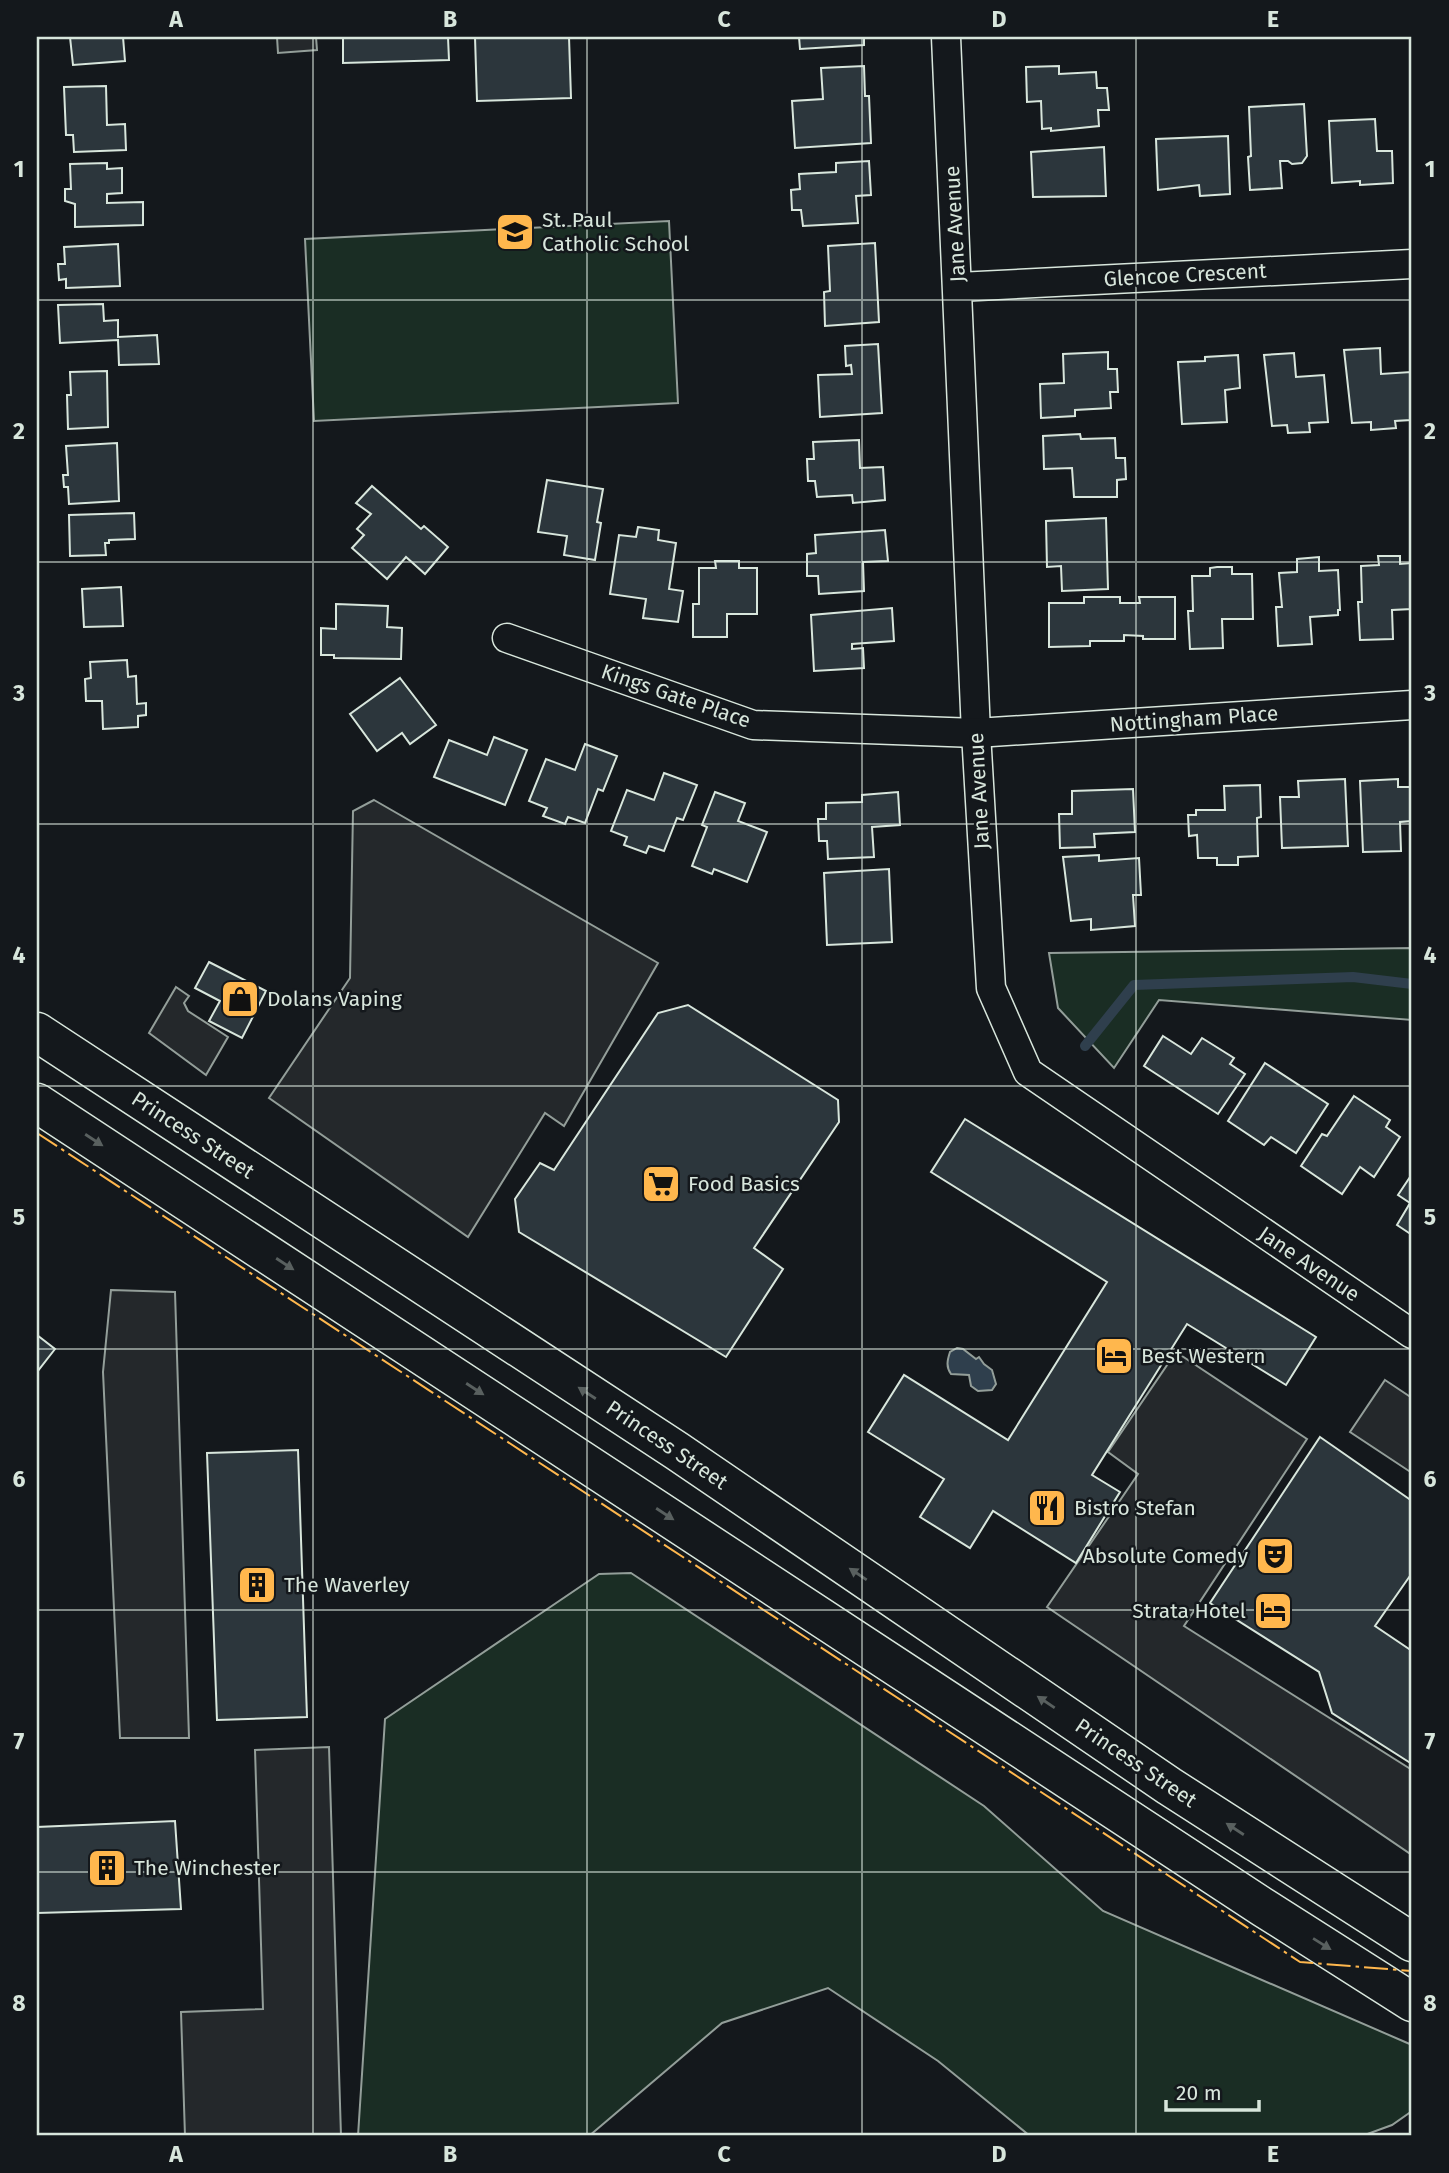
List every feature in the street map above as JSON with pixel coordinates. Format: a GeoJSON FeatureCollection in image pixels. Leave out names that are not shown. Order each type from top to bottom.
{"type":"FeatureCollection","features":[{"type":"Feature","properties":{"kind":"main road","name":"Princess Street"},"geometry":{"type":"LineString","coordinates":[[37,1032],[677,1451],[1170,1786],[1412,1942]]}},
{"type":"Feature","properties":{"kind":"main road"},"geometry":{"type":"LineString","coordinates":[[37,1103],[1264,1908],[1412,2002]]}},
{"type":"Feature","properties":{"kind":"main road"},"geometry":{"type":"LineString","coordinates":[[1264,1908],[1292,1866]]}},
{"type":"Feature","properties":{"kind":"street","name":"Jane Avenue"},"geometry":{"type":"LineString","coordinates":[[946,37],[976,733],[991,988],[1028,1072],[1412,1334]]}},
{"type":"Feature","properties":{"kind":"street","name":"Glencoe Crescent"},"geometry":{"type":"LineString","coordinates":[[958,287],[1412,264]]}},
{"type":"Feature","properties":{"kind":"street","name":"Kings Gate Place"},"geometry":{"type":"LineString","coordinates":[[507,638],[753,725],[976,733]]}},
{"type":"Feature","properties":{"kind":"street","name":"Nottingham Place"},"geometry":{"type":"LineString","coordinates":[[976,733],[1412,705]]}},
{"type":"Feature","properties":{"kind":"green space"},"geometry":{"type":"Polygon","coordinates":[[[669,221],[678,403],[314,421],[305,239],[669,221]]]}},
{"type":"Feature","properties":{"kind":"green space"},"geometry":{"type":"Polygon","coordinates":[[[1412,948],[1412,1020],[1159,1000],[1114,1068],[1058,1008],[1049,953],[1412,948]]]}},
{"type":"Feature","properties":{"kind":"green space"},"geometry":{"type":"Polygon","coordinates":[[[631,1573],[984,1806],[1103,1911],[1412,2045],[1412,2111],[1392,2125],[1362,2136],[1030,2136],[938,2061],[828,1988],[722,2023],[589,2136],[358,2136],[385,1719],[599,1574],[631,1573]]]}},
{"type":"Feature","properties":{"kind":"shaded area"},"geometry":{"type":"Polygon","coordinates":[[[277,37],[316,37],[317,50],[278,53],[277,37]]]}},
{"type":"Feature","properties":{"kind":"shaded area"},"geometry":{"type":"Polygon","coordinates":[[[374,800],[658,963],[564,1126],[545,1113],[468,1237],[269,1098],[350,978],[353,811],[374,800]]]}},
{"type":"Feature","properties":{"kind":"shaded area"},"geometry":{"type":"Polygon","coordinates":[[[176,987],[189,996],[184,1003],[188,1011],[228,1037],[206,1075],[149,1033],[176,987]]]}},
{"type":"Feature","properties":{"kind":"shaded area"},"geometry":{"type":"Polygon","coordinates":[[[111,1290],[175,1292],[189,1738],[120,1738],[103,1372],[111,1290]]]}},
{"type":"Feature","properties":{"kind":"shaded area"},"geometry":{"type":"Polygon","coordinates":[[[1176,1352],[1307,1439],[1184,1626],[1412,1770],[1412,1855],[1047,1607],[1138,1474],[1108,1452],[1176,1352]]]}},
{"type":"Feature","properties":{"kind":"shaded area"},"geometry":{"type":"Polygon","coordinates":[[[1385,1380],[1412,1398],[1412,1473],[1350,1432],[1385,1380]]]}},
{"type":"Feature","properties":{"kind":"shaded area"},"geometry":{"type":"Polygon","coordinates":[[[329,1747],[341,2136],[185,2136],[181,2012],[263,2009],[255,1750],[329,1747]]]}},
{"type":"Feature","properties":{"kind":"water"},"geometry":{"type":"Polygon","coordinates":[[[957,1348],[963,1349],[976,1359],[979,1357],[992,1370],[996,1384],[992,1390],[978,1391],[971,1386],[969,1375],[951,1374],[948,1358],[950,1352],[957,1348]]]}},
{"type":"Feature","properties":{"kind":"building"},"geometry":{"type":"Polygon","coordinates":[[[70,37],[123,37],[125,61],[73,65],[70,37]]]}},
{"type":"Feature","properties":{"kind":"building"},"geometry":{"type":"Polygon","coordinates":[[[343,37],[448,37],[449,60],[343,63],[343,37]]]}},
{"type":"Feature","properties":{"kind":"building"},"geometry":{"type":"Polygon","coordinates":[[[475,37],[569,37],[571,98],[477,101],[475,37]]]}},
{"type":"Feature","properties":{"kind":"building"},"geometry":{"type":"Polygon","coordinates":[[[799,37],[864,37],[864,45],[800,49],[799,37]]]}},
{"type":"Feature","properties":{"kind":"building"},"geometry":{"type":"Polygon","coordinates":[[[864,66],[865,96],[869,96],[871,143],[795,148],[792,101],[823,99],[821,68],[864,66]]]}},
{"type":"Feature","properties":{"kind":"building"},"geometry":{"type":"Polygon","coordinates":[[[1059,66],[1059,74],[1096,72],[1097,88],[1107,88],[1109,110],[1098,110],[1099,126],[1051,131],[1051,128],[1042,129],[1041,101],[1027,102],[1026,67],[1059,66]]]}},
{"type":"Feature","properties":{"kind":"building"},"geometry":{"type":"Polygon","coordinates":[[[106,86],[107,125],[125,124],[126,150],[74,152],[73,135],[66,135],[64,87],[106,86]]]}},
{"type":"Feature","properties":{"kind":"building"},"geometry":{"type":"Polygon","coordinates":[[[1304,104],[1307,156],[1302,163],[1280,161],[1282,188],[1250,190],[1249,107],[1304,104]]]}},
{"type":"Feature","properties":{"kind":"building"},"geometry":{"type":"Polygon","coordinates":[[[1375,119],[1377,151],[1392,151],[1393,183],[1332,183],[1329,121],[1375,119]]]}},
{"type":"Feature","properties":{"kind":"building"},"geometry":{"type":"Polygon","coordinates":[[[1228,136],[1230,194],[1200,196],[1199,185],[1158,190],[1156,139],[1228,136]]]}},
{"type":"Feature","properties":{"kind":"building"},"geometry":{"type":"Polygon","coordinates":[[[1104,147],[1106,196],[1033,197],[1031,152],[1104,147]]]}},
{"type":"Feature","properties":{"kind":"building"},"geometry":{"type":"Polygon","coordinates":[[[869,161],[871,195],[856,196],[858,223],[803,226],[801,210],[792,210],[791,190],[800,189],[799,174],[836,172],[836,163],[869,161]]]}},
{"type":"Feature","properties":{"kind":"building"},"geometry":{"type":"Polygon","coordinates":[[[107,163],[107,169],[122,168],[122,193],[107,194],[107,203],[143,202],[143,225],[75,227],[75,204],[65,201],[65,189],[71,189],[70,164],[107,163]]]}},
{"type":"Feature","properties":{"kind":"building"},"geometry":{"type":"Polygon","coordinates":[[[875,243],[879,322],[825,326],[824,292],[830,291],[828,246],[875,243]]]}},
{"type":"Feature","properties":{"kind":"building"},"geometry":{"type":"Polygon","coordinates":[[[118,244],[120,286],[66,288],[66,279],[59,280],[58,264],[65,264],[64,247],[118,244]]]}},
{"type":"Feature","properties":{"kind":"building"},"geometry":{"type":"Polygon","coordinates":[[[103,304],[104,321],[118,320],[118,337],[157,335],[159,364],[119,365],[118,340],[60,343],[58,305],[103,304]]]}},
{"type":"Feature","properties":{"kind":"building"},"geometry":{"type":"Polygon","coordinates":[[[878,344],[882,413],[820,417],[818,375],[852,374],[851,365],[846,366],[845,346],[878,344]]]}},
{"type":"Feature","properties":{"kind":"building"},"geometry":{"type":"Polygon","coordinates":[[[1380,348],[1381,374],[1411,372],[1412,415],[1411,420],[1395,421],[1396,428],[1371,430],[1371,422],[1352,423],[1344,350],[1380,348]]]}},
{"type":"Feature","properties":{"kind":"building"},"geometry":{"type":"Polygon","coordinates":[[[1108,352],[1108,369],[1117,369],[1118,392],[1110,392],[1111,408],[1075,410],[1075,416],[1041,418],[1040,384],[1064,383],[1063,354],[1108,352]]]}},
{"type":"Feature","properties":{"kind":"building"},"geometry":{"type":"Polygon","coordinates":[[[1294,353],[1296,377],[1324,375],[1328,422],[1309,423],[1310,432],[1288,433],[1287,425],[1272,426],[1264,355],[1294,353]]]}},
{"type":"Feature","properties":{"kind":"building"},"geometry":{"type":"Polygon","coordinates":[[[1238,355],[1240,388],[1225,390],[1227,422],[1182,424],[1178,362],[1205,361],[1205,357],[1238,355]]]}},
{"type":"Feature","properties":{"kind":"building"},"geometry":{"type":"Polygon","coordinates":[[[107,371],[108,427],[68,429],[67,395],[71,395],[70,372],[107,371]]]}},
{"type":"Feature","properties":{"kind":"building"},"geometry":{"type":"Polygon","coordinates":[[[1080,434],[1081,439],[1115,438],[1116,458],[1125,458],[1126,479],[1117,480],[1117,497],[1074,497],[1072,468],[1044,469],[1043,436],[1080,434]]]}},
{"type":"Feature","properties":{"kind":"building"},"geometry":{"type":"Polygon","coordinates":[[[859,440],[860,468],[883,467],[885,500],[853,503],[852,495],[817,497],[815,481],[808,481],[807,459],[814,459],[813,442],[859,440]]]}},
{"type":"Feature","properties":{"kind":"building"},"geometry":{"type":"Polygon","coordinates":[[[117,443],[119,501],[69,504],[68,487],[64,487],[63,475],[68,475],[66,446],[117,443]]]}},
{"type":"Feature","properties":{"kind":"building"},"geometry":{"type":"Polygon","coordinates":[[[547,480],[603,489],[597,522],[601,523],[595,560],[564,555],[567,536],[538,532],[547,480]]]}},
{"type":"Feature","properties":{"kind":"building"},"geometry":{"type":"Polygon","coordinates":[[[372,486],[421,529],[424,526],[448,547],[425,574],[406,557],[387,579],[352,548],[364,535],[357,529],[371,514],[356,503],[372,486]]]}},
{"type":"Feature","properties":{"kind":"building"},"geometry":{"type":"Polygon","coordinates":[[[134,513],[135,539],[109,540],[109,543],[105,543],[106,555],[70,556],[69,515],[134,513]]]}},
{"type":"Feature","properties":{"kind":"building"},"geometry":{"type":"Polygon","coordinates":[[[1106,518],[1108,589],[1062,591],[1061,566],[1047,567],[1046,521],[1106,518]]]}},
{"type":"Feature","properties":{"kind":"building"},"geometry":{"type":"Polygon","coordinates":[[[638,527],[659,530],[658,540],[676,543],[669,589],[683,591],[678,622],[643,618],[646,599],[610,594],[619,535],[636,537],[638,527]]]}},
{"type":"Feature","properties":{"kind":"building"},"geometry":{"type":"Polygon","coordinates":[[[885,530],[888,561],[863,562],[864,591],[819,594],[818,576],[807,576],[807,554],[816,553],[815,535],[885,530]]]}},
{"type":"Feature","properties":{"kind":"building"},"geometry":{"type":"Polygon","coordinates":[[[1378,556],[1400,556],[1400,564],[1412,563],[1412,609],[1392,610],[1393,639],[1360,640],[1358,602],[1362,602],[1361,566],[1379,565],[1378,556]]]}},
{"type":"Feature","properties":{"kind":"building"},"geometry":{"type":"Polygon","coordinates":[[[1319,557],[1319,571],[1338,570],[1338,615],[1310,617],[1312,644],[1278,646],[1276,607],[1282,607],[1279,573],[1297,572],[1297,559],[1319,557]]]}},
{"type":"Feature","properties":{"kind":"building"},"geometry":{"type":"Polygon","coordinates":[[[715,561],[739,561],[739,568],[757,568],[757,614],[727,614],[727,637],[693,637],[693,604],[699,604],[699,568],[716,568],[715,561]]]}},
{"type":"Feature","properties":{"kind":"building"},"geometry":{"type":"Polygon","coordinates":[[[1232,567],[1232,574],[1252,574],[1253,619],[1222,619],[1223,648],[1190,649],[1188,611],[1193,611],[1192,576],[1210,576],[1210,568],[1232,567]]]}},
{"type":"Feature","properties":{"kind":"building"},"geometry":{"type":"Polygon","coordinates":[[[121,587],[123,626],[84,627],[82,589],[121,587]]]}},
{"type":"Feature","properties":{"kind":"building"},"geometry":{"type":"Polygon","coordinates":[[[1084,597],[1120,597],[1120,603],[1140,603],[1139,597],[1175,597],[1175,639],[1143,639],[1143,636],[1124,635],[1124,641],[1090,641],[1090,646],[1049,647],[1049,603],[1084,603],[1084,597]]]}},
{"type":"Feature","properties":{"kind":"building"},"geometry":{"type":"Polygon","coordinates":[[[336,604],[388,606],[387,627],[402,628],[401,659],[334,658],[334,655],[321,655],[321,628],[336,629],[336,604]]]}},
{"type":"Feature","properties":{"kind":"building"},"geometry":{"type":"Polygon","coordinates":[[[892,608],[894,641],[852,644],[852,649],[863,648],[864,668],[814,671],[811,615],[892,608]]]}},
{"type":"Feature","properties":{"kind":"building"},"geometry":{"type":"Polygon","coordinates":[[[127,660],[128,677],[136,676],[137,704],[146,703],[146,715],[138,716],[138,727],[103,729],[102,701],[86,701],[85,679],[91,678],[90,662],[127,660]]]}},
{"type":"Feature","properties":{"kind":"building"},"geometry":{"type":"Polygon","coordinates":[[[400,678],[436,725],[410,744],[402,733],[377,751],[350,714],[400,678]]]}},
{"type":"Feature","properties":{"kind":"building"},"geometry":{"type":"Polygon","coordinates":[[[494,737],[527,750],[505,805],[434,777],[449,740],[487,755],[494,737]]]}},
{"type":"Feature","properties":{"kind":"building"},"geometry":{"type":"Polygon","coordinates":[[[585,744],[617,756],[603,791],[598,789],[585,823],[568,817],[565,824],[543,816],[547,808],[529,801],[546,759],[575,770],[585,744]]]}},
{"type":"Feature","properties":{"kind":"building"},"geometry":{"type":"Polygon","coordinates":[[[664,773],[697,785],[683,820],[677,818],[664,851],[649,846],[646,853],[624,845],[627,837],[611,831],[627,790],[654,800],[664,773]]]}},
{"type":"Feature","properties":{"kind":"building"},"geometry":{"type":"Polygon","coordinates":[[[1345,779],[1348,846],[1282,848],[1280,797],[1299,797],[1298,781],[1345,779]]]}},
{"type":"Feature","properties":{"kind":"building"},"geometry":{"type":"Polygon","coordinates":[[[1398,779],[1398,787],[1412,787],[1412,821],[1400,822],[1401,851],[1363,852],[1360,781],[1398,779]]]}},
{"type":"Feature","properties":{"kind":"building"},"geometry":{"type":"Polygon","coordinates":[[[1260,785],[1258,856],[1238,857],[1238,865],[1217,865],[1217,858],[1198,858],[1197,835],[1189,836],[1188,815],[1196,815],[1196,810],[1225,810],[1224,786],[1260,785]]]}},
{"type":"Feature","properties":{"kind":"building"},"geometry":{"type":"Polygon","coordinates":[[[1133,789],[1135,832],[1094,834],[1095,847],[1060,848],[1059,814],[1072,814],[1072,791],[1133,789]]]}},
{"type":"Feature","properties":{"kind":"building"},"geometry":{"type":"Polygon","coordinates":[[[715,792],[745,803],[738,821],[767,832],[747,882],[714,869],[712,874],[692,866],[707,827],[702,825],[715,792]]]}},
{"type":"Feature","properties":{"kind":"building"},"geometry":{"type":"Polygon","coordinates":[[[898,792],[900,825],[872,827],[874,857],[828,859],[827,841],[819,841],[818,819],[826,819],[826,803],[862,802],[862,795],[898,792]]]}},
{"type":"Feature","properties":{"kind":"building"},"geometry":{"type":"Polygon","coordinates":[[[1099,855],[1099,861],[1139,858],[1141,895],[1133,895],[1135,926],[1091,930],[1091,919],[1071,921],[1063,857],[1099,855]]]}},
{"type":"Feature","properties":{"kind":"building"},"geometry":{"type":"Polygon","coordinates":[[[889,869],[892,942],[827,945],[824,873],[889,869]]]}},
{"type":"Feature","properties":{"kind":"building","name":"Dolans Vaping"},"geometry":{"type":"Polygon","coordinates":[[[209,962],[266,991],[242,1038],[209,1021],[220,1001],[195,988],[209,962]]]}},
{"type":"Feature","properties":{"kind":"building","name":"Food Basics"},"geometry":{"type":"Polygon","coordinates":[[[688,1005],[838,1100],[839,1122],[754,1248],[783,1269],[726,1357],[519,1232],[515,1199],[540,1163],[554,1170],[658,1013],[688,1005]]]}},
{"type":"Feature","properties":{"kind":"building"},"geometry":{"type":"Polygon","coordinates":[[[1163,1036],[1191,1054],[1202,1038],[1234,1058],[1230,1064],[1245,1074],[1218,1114],[1144,1066],[1163,1036]]]}},
{"type":"Feature","properties":{"kind":"building"},"geometry":{"type":"Polygon","coordinates":[[[1265,1063],[1328,1104],[1296,1153],[1271,1137],[1264,1145],[1228,1121],[1265,1063]]]}},
{"type":"Feature","properties":{"kind":"building"},"geometry":{"type":"Polygon","coordinates":[[[1354,1096],[1390,1120],[1386,1127],[1400,1137],[1374,1177],[1360,1167],[1342,1194],[1301,1166],[1322,1134],[1327,1136],[1354,1096]]]}},
{"type":"Feature","properties":{"kind":"building","name":"Best Western"},"geometry":{"type":"Polygon","coordinates":[[[965,1119],[1316,1337],[1286,1385],[1187,1324],[1092,1475],[1120,1492],[1076,1563],[993,1511],[970,1548],[920,1517],[944,1479],[868,1432],[904,1375],[1008,1440],[1107,1282],[931,1172],[965,1119]]]}},
{"type":"Feature","properties":{"kind":"building"},"geometry":{"type":"Polygon","coordinates":[[[1412,1174],[1412,1235],[1397,1225],[1410,1203],[1398,1195],[1412,1174]]]}},
{"type":"Feature","properties":{"kind":"building"},"geometry":{"type":"Polygon","coordinates":[[[37,1335],[55,1349],[37,1372],[37,1335]]]}},
{"type":"Feature","properties":{"kind":"building"},"geometry":{"type":"Polygon","coordinates":[[[1320,1437],[1412,1501],[1412,1573],[1375,1626],[1412,1651],[1412,1764],[1332,1713],[1319,1672],[1210,1603],[1320,1437]]]}},
{"type":"Feature","properties":{"kind":"building","name":"The Waverley"},"geometry":{"type":"Polygon","coordinates":[[[298,1450],[307,1717],[217,1720],[207,1453],[298,1450]]]}},
{"type":"Feature","properties":{"kind":"building","name":"The Winchester"},"geometry":{"type":"Polygon","coordinates":[[[175,1821],[181,1909],[37,1913],[37,1827],[175,1821]]]}},
{"type":"Feature","properties":{"kind":"waterway"},"geometry":{"type":"LineString","coordinates":[[1085,1046],[1134,985],[1353,977],[1412,984]]}},
{"type":"Feature","properties":{"kind":"power"},"geometry":{"type":"LineString","coordinates":[[37,1133],[1300,1962],[1412,1971]]}},
{"type":"Feature","properties":{"kind":"place","name":"St. Paul Catholic School"},"geometry":{"type":"Point","coordinates":[515,232]}},
{"type":"Feature","properties":{"kind":"place","name":"Dolans Vaping"},"geometry":{"type":"Point","coordinates":[240,999]}},
{"type":"Feature","properties":{"kind":"place","name":"Food Basics"},"geometry":{"type":"Point","coordinates":[661,1184]}},
{"type":"Feature","properties":{"kind":"place","name":"Best Western"},"geometry":{"type":"Point","coordinates":[1114,1356]}},
{"type":"Feature","properties":{"kind":"place","name":"Bistro Stefan"},"geometry":{"type":"Point","coordinates":[1047,1508]}},
{"type":"Feature","properties":{"kind":"place","name":"Absolute Comedy"},"geometry":{"type":"Point","coordinates":[1275,1556]}},
{"type":"Feature","properties":{"kind":"place","name":"The Waverley"},"geometry":{"type":"Point","coordinates":[257,1585]}},
{"type":"Feature","properties":{"kind":"place","name":"Strata Hotel"},"geometry":{"type":"Point","coordinates":[1273,1611]}},
{"type":"Feature","properties":{"kind":"place","name":"The Winchester"},"geometry":{"type":"Point","coordinates":[107,1868]}}]}
